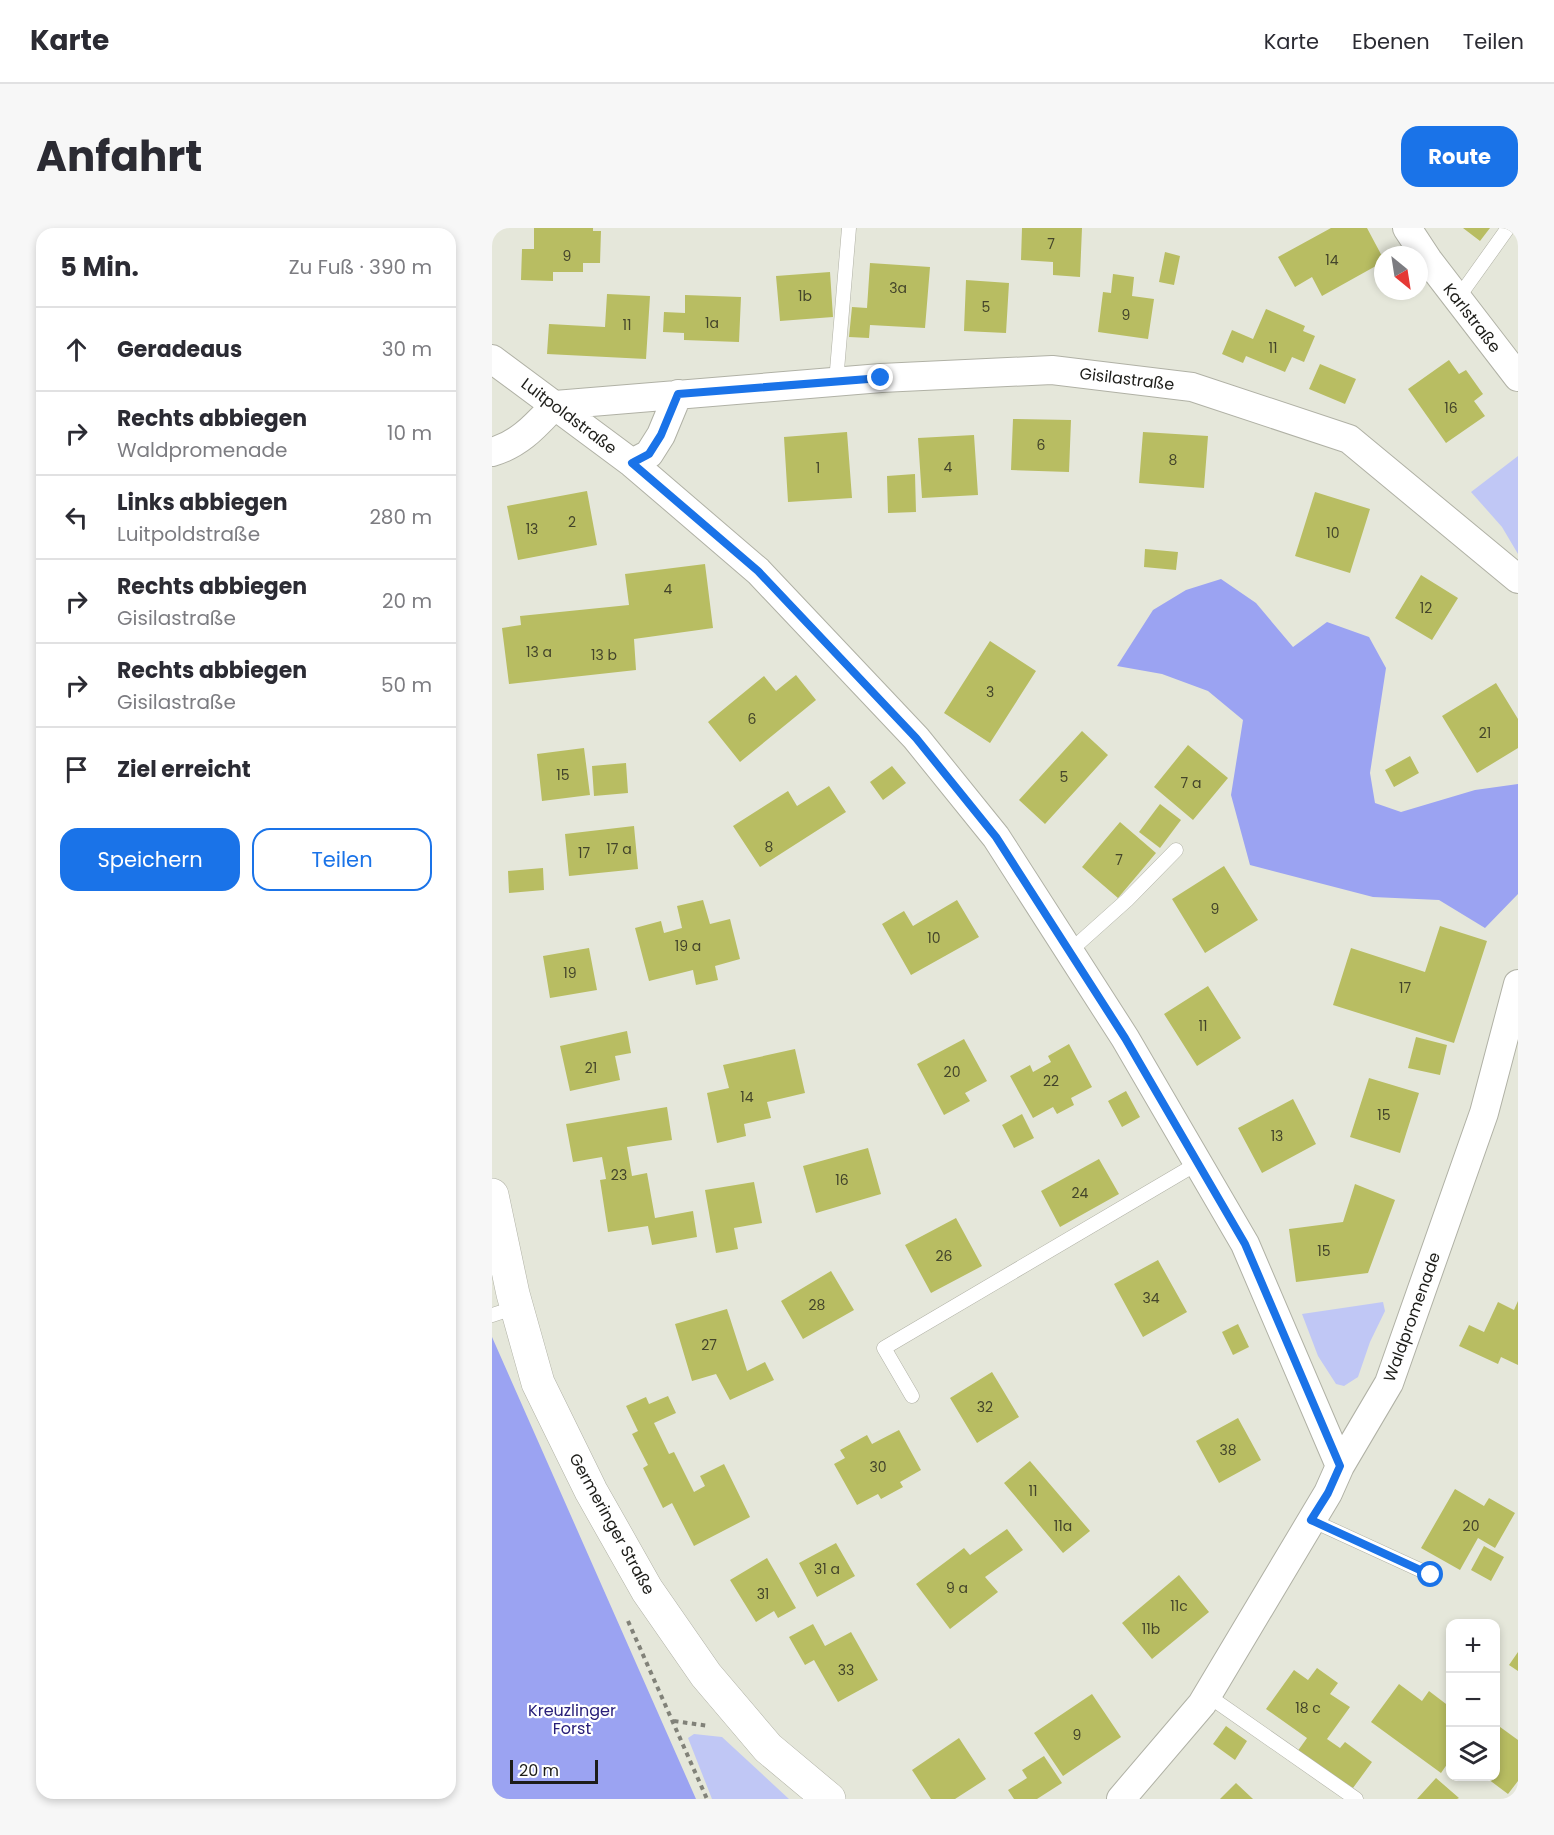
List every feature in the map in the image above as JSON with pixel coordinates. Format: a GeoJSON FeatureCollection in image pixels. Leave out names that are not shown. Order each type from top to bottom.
{"type":"FeatureCollection","features":[{"type":"Feature","properties":{"kind":"street","name":"Karlstraße"},"geometry":{"type":"LineString","coordinates":[[1407,228],[1428,260],[1518,377]]}},
{"type":"Feature","properties":{"kind":"street","name":"Luitpoldstraße"},"geometry":{"type":"LineString","coordinates":[[492,359],[632,463],[758,571],[916,738],[996,837],[1125,1038],[1245,1244],[1340,1466]]}},
{"type":"Feature","properties":{"kind":"street","name":"Gisilastraße"},"geometry":{"type":"LineString","coordinates":[[555,405],[836,382],[1052,370],[1192,387],[1349,439],[1518,579]]}},
{"type":"Feature","properties":{"kind":"street"},"geometry":{"type":"LineString","coordinates":[[632,463],[649,454],[661,435],[678,394]]}},
{"type":"Feature","properties":{"kind":"street"},"geometry":{"type":"LineString","coordinates":[[492,452],[502,449],[529,433],[555,405]]}},
{"type":"Feature","properties":{"kind":"street","name":"Waldpromenade"},"geometry":{"type":"LineString","coordinates":[[1121,1799],[1202,1704],[1328,1493],[1340,1466],[1389,1383],[1484,1113],[1517,992]]}},
{"type":"Feature","properties":{"kind":"street","name":"Germeringer Straße"},"geometry":{"type":"LineString","coordinates":[[492,1195],[504,1311],[591,1491],[647,1590],[706,1675],[768,1748],[829,1799]]}},
{"type":"Feature","properties":{"kind":"lane"},"geometry":{"type":"LineString","coordinates":[[836,382],[849,228]]}},
{"type":"Feature","properties":{"kind":"lane"},"geometry":{"type":"LineString","coordinates":[[1458,298],[1508,228]]}},
{"type":"Feature","properties":{"kind":"lane"},"geometry":{"type":"LineString","coordinates":[[1070,951],[1127,900],[1176,850]]}},
{"type":"Feature","properties":{"kind":"lane"},"geometry":{"type":"LineString","coordinates":[[912,1396],[884,1348],[1198,1163]]}},
{"type":"Feature","properties":{"kind":"lane"},"geometry":{"type":"LineString","coordinates":[[1311,1520],[1431,1575]]}},
{"type":"Feature","properties":{"kind":"lane"},"geometry":{"type":"LineString","coordinates":[[1207,1695],[1356,1799]]}},
{"type":"Feature","properties":{"kind":"path"},"geometry":{"type":"LineString","coordinates":[[674,1721],[707,1799]]}},
{"type":"Feature","properties":{"kind":"shaded area"},"geometry":{"type":"Polygon","coordinates":[[[1518,456],[1518,554],[1502,527],[1471,492],[1518,456]]]}},
{"type":"Feature","properties":{"kind":"shaded area"},"geometry":{"type":"Polygon","coordinates":[[[1383,1302],[1385,1311],[1370,1342],[1358,1377],[1344,1386],[1336,1384],[1318,1356],[1302,1314],[1383,1302]]]}},
{"type":"Feature","properties":{"kind":"shaded area"},"geometry":{"type":"Polygon","coordinates":[[[694,1734],[722,1737],[789,1799],[712,1799],[688,1738],[694,1734]]]}},
{"type":"Feature","properties":{"kind":"green space"},"geometry":{"type":"Polygon","coordinates":[[[1221,579],[1256,603],[1293,647],[1327,622],[1369,637],[1386,668],[1370,773],[1375,803],[1401,812],[1475,790],[1518,784],[1518,894],[1485,928],[1439,900],[1373,897],[1250,865],[1231,795],[1243,720],[1208,691],[1162,674],[1117,666],[1153,610],[1186,590],[1221,579]]]}},
{"type":"Feature","properties":{"kind":"green space","name":"Kreuzlinger Forst"},"geometry":{"type":"Polygon","coordinates":[[[492,1337],[696,1799],[492,1799],[492,1337]]]}},
{"type":"Feature","properties":{"kind":"building"},"geometry":{"type":"Polygon","coordinates":[[[534,228],[593,228],[593,231],[601,231],[600,263],[583,263],[583,272],[553,272],[553,281],[521,280],[522,249],[534,249],[534,228]]]}},
{"type":"Feature","properties":{"kind":"building"},"geometry":{"type":"Polygon","coordinates":[[[1022,228],[1082,228],[1080,277],[1053,275],[1053,262],[1021,260],[1022,228]]]}},
{"type":"Feature","properties":{"kind":"building"},"geometry":{"type":"Polygon","coordinates":[[[1331,228],[1367,228],[1377,246],[1374,246],[1374,267],[1322,296],[1312,277],[1295,287],[1278,257],[1331,228]]]}},
{"type":"Feature","properties":{"kind":"building"},"geometry":{"type":"Polygon","coordinates":[[[1463,228],[1490,228],[1480,241],[1463,228]]]}},
{"type":"Feature","properties":{"kind":"building"},"geometry":{"type":"Polygon","coordinates":[[[1165,252],[1180,256],[1174,285],[1159,282],[1165,252]]]}},
{"type":"Feature","properties":{"kind":"building"},"geometry":{"type":"Polygon","coordinates":[[[870,263],[930,267],[925,328],[870,325],[869,338],[849,337],[852,307],[867,308],[870,263]]]}},
{"type":"Feature","properties":{"kind":"building"},"geometry":{"type":"Polygon","coordinates":[[[830,272],[833,317],[780,321],[776,276],[830,272]]]}},
{"type":"Feature","properties":{"kind":"building"},"geometry":{"type":"Polygon","coordinates":[[[1113,274],[1134,277],[1132,296],[1154,299],[1148,339],[1098,332],[1103,292],[1111,293],[1113,274]]]}},
{"type":"Feature","properties":{"kind":"building"},"geometry":{"type":"Polygon","coordinates":[[[966,280],[1009,283],[1006,333],[964,331],[966,280]]]}},
{"type":"Feature","properties":{"kind":"building"},"geometry":{"type":"Polygon","coordinates":[[[607,294],[650,296],[646,359],[547,354],[549,324],[605,327],[607,294]]]}},
{"type":"Feature","properties":{"kind":"building"},"geometry":{"type":"Polygon","coordinates":[[[685,295],[741,297],[739,342],[684,340],[684,333],[663,332],[664,312],[685,313],[685,295]]]}},
{"type":"Feature","properties":{"kind":"building"},"geometry":{"type":"Polygon","coordinates":[[[1266,309],[1305,326],[1303,331],[1315,336],[1304,362],[1292,357],[1285,372],[1246,356],[1243,363],[1222,354],[1232,330],[1253,339],[1266,309]]]}},
{"type":"Feature","properties":{"kind":"building"},"geometry":{"type":"Polygon","coordinates":[[[1449,360],[1459,374],[1466,370],[1483,394],[1474,401],[1485,416],[1446,443],[1408,389],[1449,360]]]}},
{"type":"Feature","properties":{"kind":"building"},"geometry":{"type":"Polygon","coordinates":[[[1320,364],[1356,379],[1345,404],[1309,389],[1320,364]]]}},
{"type":"Feature","properties":{"kind":"building"},"geometry":{"type":"Polygon","coordinates":[[[1013,419],[1071,420],[1069,472],[1011,470],[1013,419]]]}},
{"type":"Feature","properties":{"kind":"building"},"geometry":{"type":"Polygon","coordinates":[[[847,432],[852,498],[788,502],[784,437],[847,432]]]}},
{"type":"Feature","properties":{"kind":"building"},"geometry":{"type":"Polygon","coordinates":[[[1143,432],[1208,436],[1204,488],[1139,483],[1143,432]]]}},
{"type":"Feature","properties":{"kind":"building"},"geometry":{"type":"Polygon","coordinates":[[[974,435],[978,495],[922,498],[918,438],[974,435]]]}},
{"type":"Feature","properties":{"kind":"building"},"geometry":{"type":"Polygon","coordinates":[[[915,474],[916,512],[888,513],[887,476],[915,474]]]}},
{"type":"Feature","properties":{"kind":"building"},"geometry":{"type":"Polygon","coordinates":[[[587,491],[597,545],[518,560],[507,506],[587,491]]]}},
{"type":"Feature","properties":{"kind":"building"},"geometry":{"type":"Polygon","coordinates":[[[1315,492],[1370,509],[1350,573],[1295,556],[1315,492]]]}},
{"type":"Feature","properties":{"kind":"building"},"geometry":{"type":"Polygon","coordinates":[[[1145,549],[1178,552],[1176,570],[1144,567],[1145,549]]]}},
{"type":"Feature","properties":{"kind":"building"},"geometry":{"type":"Polygon","coordinates":[[[705,564],[713,628],[634,639],[636,670],[509,684],[502,628],[521,625],[520,616],[629,605],[625,574],[705,564]]]}},
{"type":"Feature","properties":{"kind":"building"},"geometry":{"type":"Polygon","coordinates":[[[1421,575],[1458,598],[1432,640],[1395,618],[1421,575]]]}},
{"type":"Feature","properties":{"kind":"building"},"geometry":{"type":"Polygon","coordinates":[[[990,641],[1036,671],[990,743],[944,713],[990,641]]]}},
{"type":"Feature","properties":{"kind":"building"},"geometry":{"type":"Polygon","coordinates":[[[796,675],[816,700],[740,762],[708,722],[764,676],[776,691],[796,675]]]}},
{"type":"Feature","properties":{"kind":"building"},"geometry":{"type":"Polygon","coordinates":[[[1496,683],[1518,719],[1518,748],[1477,773],[1442,716],[1496,683]]]}},
{"type":"Feature","properties":{"kind":"building"},"geometry":{"type":"Polygon","coordinates":[[[1082,731],[1108,755],[1045,824],[1019,800],[1082,731]]]}},
{"type":"Feature","properties":{"kind":"building"},"geometry":{"type":"Polygon","coordinates":[[[1188,745],[1228,778],[1193,820],[1154,787],[1188,745]]]}},
{"type":"Feature","properties":{"kind":"building"},"geometry":{"type":"Polygon","coordinates":[[[584,748],[590,795],[542,801],[537,754],[584,748]]]}},
{"type":"Feature","properties":{"kind":"building"},"geometry":{"type":"Polygon","coordinates":[[[1410,756],[1419,773],[1394,787],[1385,770],[1410,756]]]}},
{"type":"Feature","properties":{"kind":"building"},"geometry":{"type":"Polygon","coordinates":[[[626,763],[628,793],[594,796],[592,766],[626,763]]]}},
{"type":"Feature","properties":{"kind":"building"},"geometry":{"type":"Polygon","coordinates":[[[892,766],[906,783],[883,800],[870,782],[892,766]]]}},
{"type":"Feature","properties":{"kind":"building"},"geometry":{"type":"Polygon","coordinates":[[[829,786],[846,812],[760,867],[733,826],[788,791],[797,806],[829,786]]]}},
{"type":"Feature","properties":{"kind":"building"},"geometry":{"type":"Polygon","coordinates":[[[1160,804],[1181,820],[1160,848],[1139,832],[1160,804]]]}},
{"type":"Feature","properties":{"kind":"building"},"geometry":{"type":"Polygon","coordinates":[[[1120,822],[1156,853],[1118,898],[1082,867],[1120,822]]]}},
{"type":"Feature","properties":{"kind":"building"},"geometry":{"type":"Polygon","coordinates":[[[634,826],[638,869],[569,876],[565,834],[634,826]]]}},
{"type":"Feature","properties":{"kind":"building"},"geometry":{"type":"Polygon","coordinates":[[[1224,866],[1258,920],[1205,953],[1172,899],[1224,866]]]}},
{"type":"Feature","properties":{"kind":"building"},"geometry":{"type":"Polygon","coordinates":[[[543,868],[544,890],[509,893],[508,871],[543,868]]]}},
{"type":"Feature","properties":{"kind":"building"},"geometry":{"type":"Polygon","coordinates":[[[703,900],[710,924],[730,919],[740,959],[715,966],[718,980],[696,985],[693,970],[649,981],[635,928],[661,921],[664,933],[682,928],[677,906],[703,900]]]}},
{"type":"Feature","properties":{"kind":"building"},"geometry":{"type":"Polygon","coordinates":[[[957,900],[979,937],[911,975],[882,924],[904,911],[913,926],[957,900]]]}},
{"type":"Feature","properties":{"kind":"building"},"geometry":{"type":"Polygon","coordinates":[[[1440,926],[1487,941],[1454,1043],[1333,1005],[1351,948],[1425,972],[1440,926]]]}},
{"type":"Feature","properties":{"kind":"building"},"geometry":{"type":"Polygon","coordinates":[[[589,948],[597,990],[550,998],[543,956],[589,948]]]}},
{"type":"Feature","properties":{"kind":"building"},"geometry":{"type":"Polygon","coordinates":[[[1208,986],[1241,1038],[1197,1066],[1164,1014],[1208,986]]]}},
{"type":"Feature","properties":{"kind":"building"},"geometry":{"type":"Polygon","coordinates":[[[627,1031],[631,1053],[615,1056],[620,1080],[570,1091],[560,1046],[627,1031]]]}},
{"type":"Feature","properties":{"kind":"building"},"geometry":{"type":"Polygon","coordinates":[[[1416,1037],[1447,1045],[1440,1075],[1408,1068],[1416,1037]]]}},
{"type":"Feature","properties":{"kind":"building"},"geometry":{"type":"Polygon","coordinates":[[[964,1039],[987,1081],[965,1093],[970,1101],[944,1115],[917,1064],[964,1039]]]}},
{"type":"Feature","properties":{"kind":"building"},"geometry":{"type":"Polygon","coordinates":[[[1069,1044],[1092,1087],[1071,1098],[1074,1105],[1057,1114],[1053,1107],[1033,1118],[1010,1076],[1030,1065],[1033,1072],[1051,1062],[1048,1056],[1069,1044]]]}},
{"type":"Feature","properties":{"kind":"building"},"geometry":{"type":"Polygon","coordinates":[[[795,1049],[805,1093],[767,1102],[771,1118],[744,1124],[746,1136],[717,1143],[707,1093],[729,1088],[723,1065],[795,1049]]]}},
{"type":"Feature","properties":{"kind":"building"},"geometry":{"type":"Polygon","coordinates":[[[1369,1078],[1419,1093],[1400,1153],[1350,1137],[1369,1078]]]}},
{"type":"Feature","properties":{"kind":"building"},"geometry":{"type":"Polygon","coordinates":[[[1126,1091],[1140,1117],[1122,1127],[1108,1101],[1126,1091]]]}},
{"type":"Feature","properties":{"kind":"building"},"geometry":{"type":"Polygon","coordinates":[[[1293,1099],[1316,1144],[1262,1173],[1238,1128],[1293,1099]]]}},
{"type":"Feature","properties":{"kind":"building"},"geometry":{"type":"Polygon","coordinates":[[[667,1107],[672,1140],[627,1147],[632,1176],[647,1173],[655,1218],[693,1211],[697,1237],[652,1245],[648,1226],[608,1232],[600,1180],[606,1179],[602,1157],[573,1162],[566,1124],[667,1107]]]}},
{"type":"Feature","properties":{"kind":"building"},"geometry":{"type":"Polygon","coordinates":[[[1022,1114],[1034,1138],[1014,1148],[1002,1125],[1022,1114]]]}},
{"type":"Feature","properties":{"kind":"building"},"geometry":{"type":"Polygon","coordinates":[[[868,1148],[881,1194],[816,1213],[803,1166],[868,1148]]]}},
{"type":"Feature","properties":{"kind":"building"},"geometry":{"type":"Polygon","coordinates":[[[1099,1159],[1119,1194],[1060,1227],[1041,1191],[1099,1159]]]}},
{"type":"Feature","properties":{"kind":"building"},"geometry":{"type":"Polygon","coordinates":[[[754,1182],[762,1223],[734,1228],[738,1249],[716,1253],[705,1190],[754,1182]]]}},
{"type":"Feature","properties":{"kind":"building"},"geometry":{"type":"Polygon","coordinates":[[[1355,1184],[1395,1200],[1368,1273],[1296,1282],[1289,1229],[1343,1222],[1355,1184]]]}},
{"type":"Feature","properties":{"kind":"building"},"geometry":{"type":"Polygon","coordinates":[[[956,1218],[982,1266],[931,1293],[905,1245],[956,1218]]]}},
{"type":"Feature","properties":{"kind":"building"},"geometry":{"type":"Polygon","coordinates":[[[1158,1260],[1187,1312],[1143,1337],[1114,1284],[1158,1260]]]}},
{"type":"Feature","properties":{"kind":"building"},"geometry":{"type":"Polygon","coordinates":[[[831,1271],[854,1310],[803,1339],[781,1301],[831,1271]]]}},
{"type":"Feature","properties":{"kind":"building"},"geometry":{"type":"Polygon","coordinates":[[[1518,1301],[1518,1365],[1501,1357],[1498,1364],[1459,1346],[1469,1325],[1484,1332],[1498,1302],[1514,1310],[1518,1301]]]}},
{"type":"Feature","properties":{"kind":"building"},"geometry":{"type":"Polygon","coordinates":[[[727,1309],[747,1371],[765,1362],[774,1380],[730,1400],[716,1374],[692,1381],[675,1324],[727,1309]]]}},
{"type":"Feature","properties":{"kind":"building"},"geometry":{"type":"Polygon","coordinates":[[[1238,1324],[1249,1347],[1233,1355],[1222,1332],[1238,1324]]]}},
{"type":"Feature","properties":{"kind":"building"},"geometry":{"type":"Polygon","coordinates":[[[992,1372],[1019,1417],[977,1443],[950,1398],[992,1372]]]}},
{"type":"Feature","properties":{"kind":"building"},"geometry":{"type":"Polygon","coordinates":[[[668,1396],[676,1413],[654,1423],[669,1454],[674,1452],[694,1492],[705,1486],[700,1476],[724,1464],[750,1517],[694,1546],[672,1503],[663,1508],[643,1468],[648,1465],[632,1434],[638,1431],[626,1406],[646,1397],[649,1404],[668,1396]]]}},
{"type":"Feature","properties":{"kind":"building"},"geometry":{"type":"Polygon","coordinates":[[[1238,1418],[1261,1460],[1219,1483],[1196,1441],[1238,1418]]]}},
{"type":"Feature","properties":{"kind":"building"},"geometry":{"type":"Polygon","coordinates":[[[899,1430],[921,1470],[900,1482],[903,1487],[881,1499],[878,1494],[857,1505],[834,1464],[845,1458],[840,1450],[867,1435],[872,1444],[899,1430]]]}},
{"type":"Feature","properties":{"kind":"building"},"geometry":{"type":"Polygon","coordinates":[[[1030,1461],[1090,1531],[1063,1553],[1004,1483],[1030,1461]]]}},
{"type":"Feature","properties":{"kind":"building"},"geometry":{"type":"Polygon","coordinates":[[[1455,1489],[1484,1506],[1489,1498],[1515,1513],[1495,1548],[1478,1538],[1460,1570],[1421,1548],[1455,1489]]]}},
{"type":"Feature","properties":{"kind":"building"},"geometry":{"type":"Polygon","coordinates":[[[1007,1529],[1023,1550],[985,1577],[998,1592],[950,1629],[916,1584],[964,1548],[970,1555],[1007,1529]]]}},
{"type":"Feature","properties":{"kind":"building"},"geometry":{"type":"Polygon","coordinates":[[[836,1543],[855,1576],[817,1597],[799,1563],[836,1543]]]}},
{"type":"Feature","properties":{"kind":"building"},"geometry":{"type":"Polygon","coordinates":[[[1484,1546],[1504,1557],[1491,1581],[1471,1570],[1484,1546]]]}},
{"type":"Feature","properties":{"kind":"building"},"geometry":{"type":"Polygon","coordinates":[[[767,1558],[796,1608],[778,1618],[774,1611],[756,1622],[730,1580],[767,1558]]]}},
{"type":"Feature","properties":{"kind":"building"},"geometry":{"type":"Polygon","coordinates":[[[1179,1575],[1209,1612],[1152,1659],[1122,1623],[1179,1575]]]}},
{"type":"Feature","properties":{"kind":"building"},"geometry":{"type":"Polygon","coordinates":[[[813,1624],[825,1646],[851,1632],[878,1680],[838,1702],[814,1660],[805,1665],[789,1637],[813,1624]]]}},
{"type":"Feature","properties":{"kind":"building"},"geometry":{"type":"Polygon","coordinates":[[[1518,1652],[1518,1671],[1509,1665],[1518,1652]]]}},
{"type":"Feature","properties":{"kind":"building"},"geometry":{"type":"Polygon","coordinates":[[[1317,1668],[1338,1683],[1330,1694],[1350,1707],[1327,1739],[1340,1748],[1345,1742],[1372,1762],[1353,1788],[1297,1752],[1307,1738],[1266,1709],[1294,1670],[1308,1680],[1317,1668]]]}},
{"type":"Feature","properties":{"kind":"building"},"geometry":{"type":"Polygon","coordinates":[[[1399,1684],[1422,1701],[1429,1691],[1446,1704],[1446,1766],[1441,1773],[1371,1722],[1399,1684]]]}},
{"type":"Feature","properties":{"kind":"building"},"geometry":{"type":"Polygon","coordinates":[[[1092,1694],[1121,1737],[1063,1776],[1034,1733],[1092,1694]]]}},
{"type":"Feature","properties":{"kind":"building"},"geometry":{"type":"Polygon","coordinates":[[[1226,1726],[1247,1741],[1235,1760],[1213,1744],[1226,1726]]]}},
{"type":"Feature","properties":{"kind":"building"},"geometry":{"type":"Polygon","coordinates":[[[1500,1727],[1518,1740],[1518,1781],[1508,1794],[1491,1781],[1500,1781],[1500,1727]]]}},
{"type":"Feature","properties":{"kind":"building"},"geometry":{"type":"Polygon","coordinates":[[[959,1738],[986,1779],[955,1799],[931,1799],[912,1770],[959,1738]]]}},
{"type":"Feature","properties":{"kind":"building"},"geometry":{"type":"Polygon","coordinates":[[[1044,1756],[1062,1783],[1037,1799],[1014,1799],[1008,1790],[1027,1778],[1022,1770],[1044,1756]]]}},
{"type":"Feature","properties":{"kind":"building"},"geometry":{"type":"Polygon","coordinates":[[[1436,1778],[1459,1798],[1417,1799],[1436,1778]]]}},
{"type":"Feature","properties":{"kind":"building"},"geometry":{"type":"Polygon","coordinates":[[[1236,1783],[1253,1799],[1220,1799],[1236,1783]]]}},
{"type":"Feature","properties":{"kind":"route"},"geometry":{"type":"LineString","coordinates":[[881,378],[678,394],[661,435],[649,454],[632,463],[758,571],[916,738],[996,837],[1125,1038],[1245,1244],[1340,1466],[1328,1493],[1311,1520],[1431,1575]]}}]}
